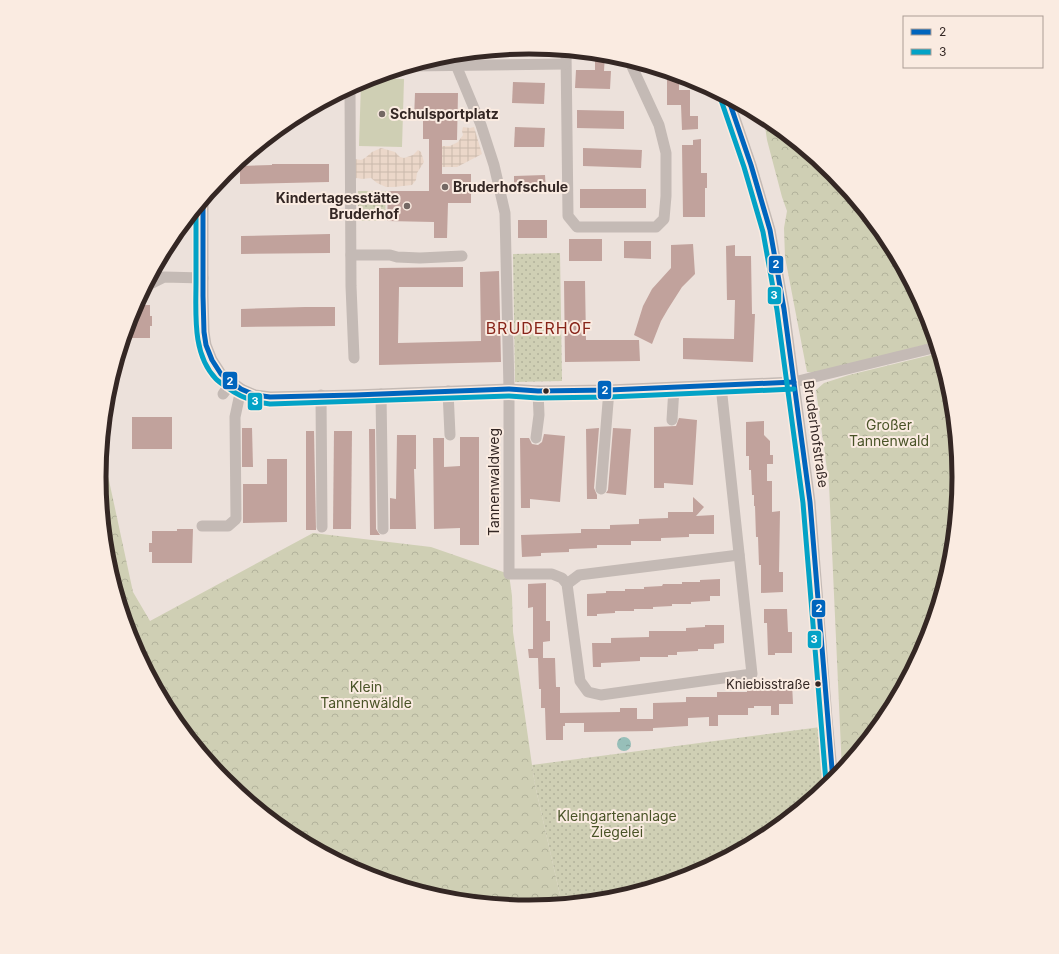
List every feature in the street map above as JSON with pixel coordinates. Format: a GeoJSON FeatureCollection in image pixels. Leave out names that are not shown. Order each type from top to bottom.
{"type":"FeatureCollection","features":[{"type":"Feature","properties":{"kind":"street"},"geometry":{"type":"LineString","coordinates":[[566,56],[568,216],[577,227],[656,227],[664,219],[666,196],[666,153],[659,125],[632,66]]}},
{"type":"Feature","properties":{"kind":"street"},"geometry":{"type":"LineString","coordinates":[[459,60],[566,64]]}},
{"type":"Feature","properties":{"kind":"street","name":"Tannenwaldweg"},"geometry":{"type":"LineString","coordinates":[[455,61],[481,125],[494,165],[505,213],[509,389],[509,574],[552,574],[562,578],[567,584]]}},
{"type":"Feature","properties":{"kind":"street"},"geometry":{"type":"LineString","coordinates":[[350,94],[351,255],[354,358]]}},
{"type":"Feature","properties":{"kind":"street","name":"Bruderhofstraße"},"geometry":{"type":"LineString","coordinates":[[730,105],[770,230],[784,309],[810,502],[826,712],[833,772]]}},
{"type":"Feature","properties":{"kind":"street"},"geometry":{"type":"LineString","coordinates":[[203,208],[204,332],[206,345],[220,374],[241,389],[255,395],[270,397],[509,389],[538,391],[609,390],[794,382],[932,347]]}},
{"type":"Feature","properties":{"kind":"street"},"geometry":{"type":"LineString","coordinates":[[351,255],[390,255],[397,257],[420,258],[462,256]]}},
{"type":"Feature","properties":{"kind":"street"},"geometry":{"type":"LineString","coordinates":[[154,282],[164,277],[203,278]]}},
{"type":"Feature","properties":{"kind":"street"},"geometry":{"type":"LineString","coordinates":[[223,394],[231,383]]}},
{"type":"Feature","properties":{"kind":"street"},"geometry":{"type":"LineString","coordinates":[[721,386],[752,674],[601,695],[588,692],[580,681],[567,584],[579,575],[739,554]]}},
{"type":"Feature","properties":{"kind":"street"},"geometry":{"type":"LineString","coordinates":[[672,420],[674,388]]}},
{"type":"Feature","properties":{"kind":"street"},"geometry":{"type":"LineString","coordinates":[[202,526],[228,526],[236,519],[235,417],[241,389]]}},
{"type":"Feature","properties":{"kind":"street"},"geometry":{"type":"LineString","coordinates":[[601,489],[609,390]]}},
{"type":"Feature","properties":{"kind":"street"},"geometry":{"type":"LineString","coordinates":[[448,391],[450,435]]}},
{"type":"Feature","properties":{"kind":"street"},"geometry":{"type":"LineString","coordinates":[[536,438],[538,391]]}},
{"type":"Feature","properties":{"kind":"street"},"geometry":{"type":"LineString","coordinates":[[381,394],[383,529]]}},
{"type":"Feature","properties":{"kind":"street"},"geometry":{"type":"LineString","coordinates":[[321,395],[322,527]]}},
{"type":"Feature","properties":{"kind":"green space","name":"Schulsportplatz"},"geometry":{"type":"Polygon","coordinates":[[[388,78],[404,79],[402,147],[359,146],[361,89],[388,78]]]}},
{"type":"Feature","properties":{"kind":"green space"},"geometry":{"type":"Polygon","coordinates":[[[756,120],[765,125],[808,159],[848,198],[865,219],[896,266],[909,290],[931,343],[814,373],[807,372],[785,257],[784,228],[787,211],[767,140],[765,126],[757,122],[756,120]]]}},
{"type":"Feature","properties":{"kind":"green space"},"geometry":{"type":"Polygon","coordinates":[[[358,191],[386,191],[385,221],[358,221],[358,191]]]}},
{"type":"Feature","properties":{"kind":"green space"},"geometry":{"type":"Polygon","coordinates":[[[560,253],[562,381],[515,382],[513,254],[560,253]]]}},
{"type":"Feature","properties":{"kind":"green space","name":"Großer Tannenwald"},"geometry":{"type":"Polygon","coordinates":[[[934,354],[944,394],[949,422],[952,449],[952,505],[949,532],[938,586],[920,639],[896,689],[865,735],[842,763],[829,484],[816,390],[824,383],[849,375],[934,354]]]}},
{"type":"Feature","properties":{"kind":"green space","name":"Klein Tannenwäldle"},"geometry":{"type":"Polygon","coordinates":[[[106,468],[133,592],[150,621],[313,533],[431,547],[509,574],[512,596],[513,632],[535,785],[561,899],[502,899],[447,892],[420,886],[368,868],[342,856],[294,829],[272,813],[230,776],[211,756],[178,712],[150,664],[129,613],[115,560],[107,505],[106,468]]]}},
{"type":"Feature","properties":{"kind":"green space","name":"Kleingartenanlage Ziegelei"},"geometry":{"type":"Polygon","coordinates":[[[828,726],[832,773],[787,813],[765,829],[717,856],[665,878],[639,886],[612,892],[561,899],[535,785],[532,765],[828,726]]]}},
{"type":"Feature","properties":{"kind":"shaded area"},"geometry":{"type":"Polygon","coordinates":[[[463,127],[474,127],[482,154],[457,167],[442,167],[442,146],[450,146],[458,142],[463,135],[463,127]]]}},
{"type":"Feature","properties":{"kind":"shaded area"},"geometry":{"type":"Polygon","coordinates":[[[381,148],[395,152],[400,157],[404,158],[413,155],[418,150],[421,152],[424,162],[417,173],[416,180],[412,185],[386,187],[377,183],[371,178],[357,178],[350,180],[355,159],[361,160],[372,152],[381,148]]]}},
{"type":"Feature","properties":{"kind":"water"},"geometry":{"type":"Polygon","coordinates":[[[624,737],[629,739],[631,744],[629,749],[624,751],[619,749],[617,744],[619,739],[624,737]]]}},
{"type":"Feature","properties":{"kind":"building"},"geometry":{"type":"Polygon","coordinates":[[[595,59],[605,61],[604,71],[611,71],[610,89],[575,88],[576,70],[595,70],[595,59]]]}},
{"type":"Feature","properties":{"kind":"building"},"geometry":{"type":"Polygon","coordinates":[[[667,77],[679,81],[679,90],[690,90],[690,116],[698,116],[698,129],[682,130],[681,105],[667,105],[667,77]]]}},
{"type":"Feature","properties":{"kind":"building"},"geometry":{"type":"Polygon","coordinates":[[[513,82],[545,83],[544,104],[512,103],[513,82]]]}},
{"type":"Feature","properties":{"kind":"building"},"geometry":{"type":"Polygon","coordinates":[[[415,93],[458,93],[457,140],[442,140],[442,174],[471,174],[471,203],[448,203],[447,238],[434,238],[434,222],[387,221],[388,191],[429,191],[429,139],[423,139],[423,119],[414,119],[415,93]]]}},
{"type":"Feature","properties":{"kind":"building"},"geometry":{"type":"Polygon","coordinates":[[[577,110],[624,111],[624,129],[577,128],[577,110]]]}},
{"type":"Feature","properties":{"kind":"building"},"geometry":{"type":"Polygon","coordinates":[[[515,127],[545,128],[544,147],[514,147],[515,127]]]}},
{"type":"Feature","properties":{"kind":"building"},"geometry":{"type":"Polygon","coordinates":[[[701,139],[701,173],[707,173],[707,188],[705,188],[705,217],[683,217],[682,145],[693,145],[693,140],[701,139]]]}},
{"type":"Feature","properties":{"kind":"building"},"geometry":{"type":"Polygon","coordinates":[[[583,148],[642,150],[641,168],[583,166],[583,148]]]}},
{"type":"Feature","properties":{"kind":"building"},"geometry":{"type":"Polygon","coordinates":[[[329,164],[329,182],[240,184],[240,169],[243,166],[329,164]]]}},
{"type":"Feature","properties":{"kind":"building"},"geometry":{"type":"Polygon","coordinates":[[[545,175],[546,192],[514,193],[514,176],[545,175]]]}},
{"type":"Feature","properties":{"kind":"building"},"geometry":{"type":"Polygon","coordinates":[[[580,189],[646,189],[646,208],[580,208],[580,189]]]}},
{"type":"Feature","properties":{"kind":"building"},"geometry":{"type":"Polygon","coordinates":[[[518,220],[547,220],[547,238],[518,238],[518,220]]]}},
{"type":"Feature","properties":{"kind":"building"},"geometry":{"type":"Polygon","coordinates":[[[330,234],[330,253],[241,254],[241,236],[330,234]]]}},
{"type":"Feature","properties":{"kind":"building"},"geometry":{"type":"Polygon","coordinates":[[[569,239],[602,239],[602,261],[569,261],[569,239]]]}},
{"type":"Feature","properties":{"kind":"building"},"geometry":{"type":"Polygon","coordinates":[[[624,241],[651,241],[651,259],[624,258],[624,241]]]}},
{"type":"Feature","properties":{"kind":"building"},"geometry":{"type":"Polygon","coordinates":[[[693,244],[695,274],[682,287],[668,309],[661,321],[652,344],[634,335],[643,306],[652,289],[671,268],[671,245],[693,244]]]}},
{"type":"Feature","properties":{"kind":"building"},"geometry":{"type":"Polygon","coordinates":[[[735,245],[735,256],[751,256],[752,314],[755,314],[753,362],[683,359],[683,338],[734,339],[735,300],[727,300],[726,246],[735,245]]]}},
{"type":"Feature","properties":{"kind":"building"},"geometry":{"type":"Polygon","coordinates":[[[463,267],[463,287],[399,287],[398,343],[481,341],[480,272],[499,271],[501,362],[379,365],[379,268],[463,267]]]}},
{"type":"Feature","properties":{"kind":"building"},"geometry":{"type":"Polygon","coordinates":[[[564,281],[585,281],[586,340],[639,340],[640,361],[565,362],[564,281]]]}},
{"type":"Feature","properties":{"kind":"building"},"geometry":{"type":"Polygon","coordinates":[[[143,305],[150,305],[152,326],[150,326],[150,338],[130,338],[143,305]]]}},
{"type":"Feature","properties":{"kind":"building"},"geometry":{"type":"Polygon","coordinates":[[[335,307],[335,326],[241,327],[241,309],[335,307]]]}},
{"type":"Feature","properties":{"kind":"building"},"geometry":{"type":"Polygon","coordinates":[[[132,417],[172,417],[172,449],[132,449],[132,417]]]}},
{"type":"Feature","properties":{"kind":"building"},"geometry":{"type":"Polygon","coordinates":[[[679,418],[697,420],[693,485],[664,483],[664,488],[654,488],[654,427],[676,426],[679,418]]]}},
{"type":"Feature","properties":{"kind":"building"},"geometry":{"type":"Polygon","coordinates":[[[764,421],[764,435],[770,441],[770,455],[773,455],[773,464],[767,464],[767,481],[772,481],[772,512],[780,511],[779,572],[783,572],[783,592],[761,593],[761,565],[759,565],[758,537],[756,537],[754,495],[752,495],[749,456],[746,456],[746,422],[764,421]]]}},
{"type":"Feature","properties":{"kind":"building"},"geometry":{"type":"Polygon","coordinates":[[[242,428],[252,428],[253,467],[242,467],[242,428]]]}},
{"type":"Feature","properties":{"kind":"building"},"geometry":{"type":"Polygon","coordinates":[[[599,428],[594,488],[597,499],[587,499],[586,429],[599,428]]]}},
{"type":"Feature","properties":{"kind":"building"},"geometry":{"type":"Polygon","coordinates":[[[613,428],[631,429],[626,495],[606,493],[608,490],[613,428]]]}},
{"type":"Feature","properties":{"kind":"building"},"geometry":{"type":"Polygon","coordinates":[[[369,429],[375,429],[376,529],[380,535],[370,535],[369,429]]]}},
{"type":"Feature","properties":{"kind":"building"},"geometry":{"type":"Polygon","coordinates":[[[306,431],[314,431],[316,530],[306,530],[306,431]]]}},
{"type":"Feature","properties":{"kind":"building"},"geometry":{"type":"Polygon","coordinates":[[[334,431],[352,431],[351,529],[333,529],[334,431]]]}},
{"type":"Feature","properties":{"kind":"building"},"geometry":{"type":"Polygon","coordinates":[[[544,434],[565,436],[560,502],[530,499],[530,508],[521,508],[520,438],[529,438],[532,444],[538,445],[542,442],[544,434]]]}},
{"type":"Feature","properties":{"kind":"building"},"geometry":{"type":"Polygon","coordinates":[[[397,435],[416,435],[416,469],[414,469],[416,529],[390,529],[390,498],[396,499],[397,435]]]}},
{"type":"Feature","properties":{"kind":"building"},"geometry":{"type":"Polygon","coordinates":[[[460,437],[479,437],[479,545],[460,545],[460,528],[434,529],[433,438],[444,438],[444,467],[460,466],[460,437]]]}},
{"type":"Feature","properties":{"kind":"building"},"geometry":{"type":"Polygon","coordinates":[[[267,459],[287,459],[287,522],[243,523],[243,484],[267,484],[267,459]]]}},
{"type":"Feature","properties":{"kind":"building"},"geometry":{"type":"Polygon","coordinates":[[[693,497],[704,507],[696,516],[714,515],[714,534],[689,534],[689,537],[661,538],[661,541],[631,541],[631,545],[597,545],[597,548],[569,549],[569,552],[541,553],[541,556],[522,557],[521,535],[581,533],[581,529],[610,529],[610,525],[639,524],[639,519],[668,518],[668,512],[693,512],[693,497]]]}},
{"type":"Feature","properties":{"kind":"building"},"geometry":{"type":"Polygon","coordinates":[[[177,529],[193,529],[192,563],[152,563],[152,552],[149,552],[149,543],[152,543],[152,531],[177,531],[177,529]]]}},
{"type":"Feature","properties":{"kind":"building"},"geometry":{"type":"Polygon","coordinates":[[[720,579],[720,596],[710,596],[710,601],[691,602],[691,604],[672,604],[672,606],[653,607],[653,609],[615,611],[615,613],[587,616],[587,594],[606,593],[606,591],[625,591],[625,589],[644,589],[644,587],[662,586],[663,584],[682,584],[682,582],[700,582],[700,580],[720,579]]]}},
{"type":"Feature","properties":{"kind":"building"},"geometry":{"type":"Polygon","coordinates":[[[546,583],[546,621],[550,621],[550,641],[543,642],[543,658],[529,658],[528,649],[533,649],[533,607],[528,608],[528,584],[546,583]]]}},
{"type":"Feature","properties":{"kind":"building"},"geometry":{"type":"Polygon","coordinates":[[[764,609],[787,609],[788,632],[792,632],[792,653],[775,653],[775,655],[768,655],[767,623],[764,623],[764,609]]]}},
{"type":"Feature","properties":{"kind":"building"},"geometry":{"type":"Polygon","coordinates":[[[705,625],[724,625],[724,643],[714,644],[714,649],[698,649],[698,651],[677,652],[677,655],[668,655],[668,657],[640,657],[640,661],[601,663],[601,667],[593,667],[592,643],[611,643],[611,638],[649,637],[649,631],[686,631],[686,628],[705,627],[705,625]]]}},
{"type":"Feature","properties":{"kind":"building"},"geometry":{"type":"Polygon","coordinates":[[[538,658],[555,658],[556,687],[560,687],[560,713],[620,712],[620,708],[637,708],[637,719],[653,719],[653,703],[686,702],[686,697],[717,697],[717,692],[747,692],[747,687],[775,686],[775,683],[792,683],[793,704],[779,704],[779,715],[771,715],[771,706],[754,706],[754,708],[748,708],[748,715],[718,715],[718,726],[709,726],[709,717],[688,718],[688,726],[653,728],[653,731],[584,732],[584,723],[565,723],[565,726],[563,726],[563,740],[546,740],[545,708],[541,708],[538,658]]]}},
{"type":"Feature","properties":{"kind":"transit line","name":"3"},"geometry":{"type":"LineString","coordinates":[[721,100],[744,167],[763,232],[777,310],[803,503],[826,779]]}},
{"type":"Feature","properties":{"kind":"transit line","name":"2"},"geometry":{"type":"LineString","coordinates":[[731,105],[751,165],[770,230],[784,309],[810,502],[832,773]]}},
{"type":"Feature","properties":{"kind":"transit line","name":"2"},"geometry":{"type":"LineString","coordinates":[[203,208],[203,296],[204,332],[206,345],[212,360],[221,374],[241,389],[255,395],[270,397],[355,395],[509,389],[538,391],[609,390],[794,382]]}},
{"type":"Feature","properties":{"kind":"transit line","name":"3"},"geometry":{"type":"LineString","coordinates":[[196,217],[196,320],[199,346],[208,369],[216,379],[243,397],[253,401],[270,404],[509,396],[538,398],[609,397],[794,389]]}},
{"type":"Feature","properties":{"kind":"place","name":"Schulsportplatz"},"geometry":{"type":"Point","coordinates":[382,114]}},
{"type":"Feature","properties":{"kind":"place","name":"Bruderhofschule"},"geometry":{"type":"Point","coordinates":[445,187]}},
{"type":"Feature","properties":{"kind":"place","name":"Kindertagesstätte Bruderhof"},"geometry":{"type":"Point","coordinates":[407,206]}},
{"type":"Feature","properties":{"kind":"place","name":"Kniebisstraße"},"geometry":{"type":"Point","coordinates":[818,684]}},
{"type":"Feature","properties":{"kind":"district","name":"BRUDERHOF"},"geometry":{"type":"Point","coordinates":[539,328]}}]}
